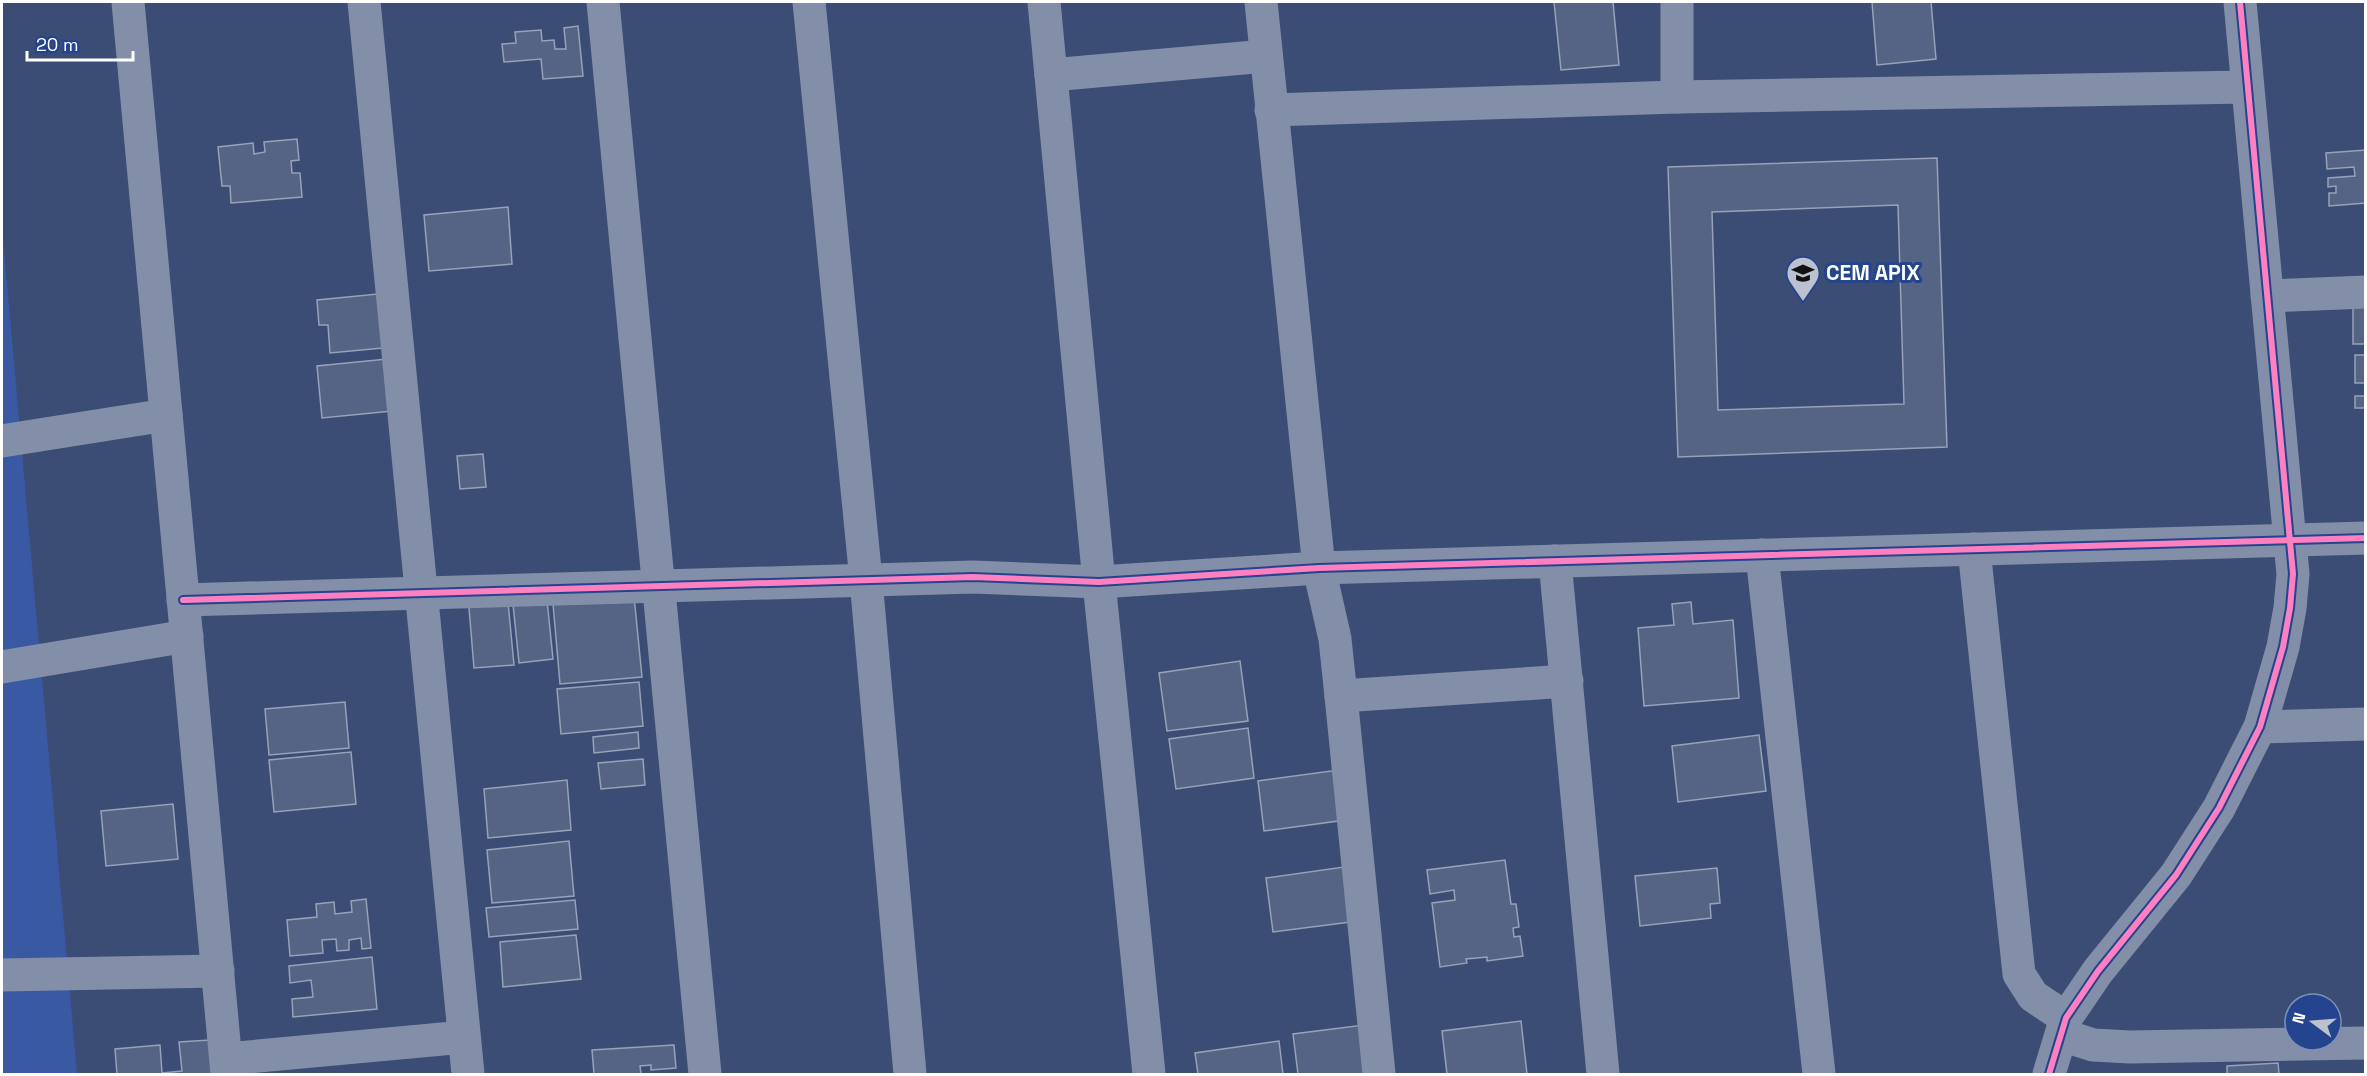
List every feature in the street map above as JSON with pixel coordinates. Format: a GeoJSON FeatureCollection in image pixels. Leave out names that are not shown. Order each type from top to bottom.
{"type":"FeatureCollection","features":[{"type":"Feature","properties":{"kind":"street"},"geometry":{"type":"LineString","coordinates":[[128,2],[227,1067],[464,1037]]}},
{"type":"Feature","properties":{"kind":"street"},"geometry":{"type":"LineString","coordinates":[[364,2],[468,1074]]}},
{"type":"Feature","properties":{"kind":"street"},"geometry":{"type":"LineString","coordinates":[[603,2],[705,1074]]}},
{"type":"Feature","properties":{"kind":"street"},"geometry":{"type":"LineString","coordinates":[[809,2],[866,580],[910,1074]]}},
{"type":"Feature","properties":{"kind":"street"},"geometry":{"type":"LineString","coordinates":[[1044,2],[1099,582],[1149,1074]]}},
{"type":"Feature","properties":{"kind":"street"},"geometry":{"type":"LineString","coordinates":[[1261,2],[1319,568],[1335,639],[1379,1074]]}},
{"type":"Feature","properties":{"kind":"street"},"geometry":{"type":"LineString","coordinates":[[1677,2],[1677,97]]}},
{"type":"Feature","properties":{"kind":"street"},"geometry":{"type":"LineString","coordinates":[[2049,1074],[2064,1027],[2097,971],[2176,875],[2219,808],[2260,727],[2283,647],[2290,608],[2293,574],[2246,87],[2240,2]]}},
{"type":"Feature","properties":{"kind":"street"},"geometry":{"type":"LineString","coordinates":[[1051,75],[1266,56]]}},
{"type":"Feature","properties":{"kind":"street"},"geometry":{"type":"LineString","coordinates":[[1271,110],[1677,97],[2246,87]]}},
{"type":"Feature","properties":{"kind":"street"},"geometry":{"type":"LineString","coordinates":[[2267,296],[2366,292]]}},
{"type":"Feature","properties":{"kind":"street"},"geometry":{"type":"LineString","coordinates":[[2,441],[166,415]]}},
{"type":"Feature","properties":{"kind":"street"},"geometry":{"type":"LineString","coordinates":[[183,600],[658,584],[973,577],[1099,582],[1319,568],[2366,538]]}},
{"type":"Feature","properties":{"kind":"street"},"geometry":{"type":"LineString","coordinates":[[1974,549],[2019,974],[2033,996],[2064,1027],[2093,1045],[2130,1047],[2366,1043]]}},
{"type":"Feature","properties":{"kind":"street"},"geometry":{"type":"LineString","coordinates":[[1762,555],[1819,1074]]}},
{"type":"Feature","properties":{"kind":"street"},"geometry":{"type":"LineString","coordinates":[[1555,561],[1602,1074]]}},
{"type":"Feature","properties":{"kind":"street"},"geometry":{"type":"LineString","coordinates":[[2,667],[187,636]]}},
{"type":"Feature","properties":{"kind":"street"},"geometry":{"type":"LineString","coordinates":[[1341,696],[1567,681]]}},
{"type":"Feature","properties":{"kind":"street"},"geometry":{"type":"LineString","coordinates":[[2260,727],[2366,724]]}},
{"type":"Feature","properties":{"kind":"street"},"geometry":{"type":"LineString","coordinates":[[2,975],[218,971]]}},
{"type":"Feature","properties":{"kind":"shaded area"},"geometry":{"type":"Polygon","coordinates":[[[2,227],[77,1074],[2,1074],[2,227]]]}},
{"type":"Feature","properties":{"kind":"building"},"geometry":{"type":"Polygon","coordinates":[[[1554,2],[1613,2],[1619,65],[1561,70],[1554,2]]]}},
{"type":"Feature","properties":{"kind":"building"},"geometry":{"type":"Polygon","coordinates":[[[1872,2],[1931,2],[1936,59],[1877,65],[1872,2]]]}},
{"type":"Feature","properties":{"kind":"building"},"geometry":{"type":"Polygon","coordinates":[[[578,26],[583,76],[543,79],[541,59],[504,62],[502,44],[516,43],[515,32],[541,30],[542,41],[554,40],[555,49],[566,49],[564,28],[578,26]]]}},
{"type":"Feature","properties":{"kind":"building"},"geometry":{"type":"Polygon","coordinates":[[[297,139],[299,160],[291,161],[292,173],[300,173],[302,197],[231,203],[230,186],[222,186],[218,147],[253,143],[254,154],[265,152],[264,142],[297,139]]]}},
{"type":"Feature","properties":{"kind":"building"},"geometry":{"type":"Polygon","coordinates":[[[2366,150],[2366,203],[2329,206],[2329,193],[2336,193],[2336,186],[2328,187],[2328,178],[2355,176],[2354,167],[2327,169],[2326,153],[2366,150]]]}},
{"type":"Feature","properties":{"kind":"building"},"geometry":{"type":"Polygon","coordinates":[[[1937,158],[1947,447],[1678,457],[1668,167],[1937,158]],[[1898,205],[1712,212],[1718,410],[1904,404],[1898,205]]]}},
{"type":"Feature","properties":{"kind":"building"},"geometry":{"type":"Polygon","coordinates":[[[508,207],[512,264],[429,271],[424,215],[508,207]]]}},
{"type":"Feature","properties":{"kind":"building"},"geometry":{"type":"Polygon","coordinates":[[[388,293],[393,347],[330,353],[328,325],[319,325],[317,300],[388,293]]]}},
{"type":"Feature","properties":{"kind":"building"},"geometry":{"type":"Polygon","coordinates":[[[2353,294],[2366,294],[2366,344],[2353,344],[2353,294]]]}},
{"type":"Feature","properties":{"kind":"building"},"geometry":{"type":"Polygon","coordinates":[[[2355,355],[2366,355],[2366,383],[2355,383],[2355,355]]]}},
{"type":"Feature","properties":{"kind":"building"},"geometry":{"type":"Polygon","coordinates":[[[407,357],[412,409],[322,418],[317,366],[407,357]]]}},
{"type":"Feature","properties":{"kind":"building"},"geometry":{"type":"Polygon","coordinates":[[[2355,396],[2366,396],[2366,408],[2355,408],[2355,396]]]}},
{"type":"Feature","properties":{"kind":"building"},"geometry":{"type":"Polygon","coordinates":[[[483,454],[486,487],[460,489],[457,456],[483,454]]]}},
{"type":"Feature","properties":{"kind":"building"},"geometry":{"type":"Polygon","coordinates":[[[507,592],[514,665],[474,668],[468,596],[507,592]]]}},
{"type":"Feature","properties":{"kind":"building"},"geometry":{"type":"Polygon","coordinates":[[[634,596],[642,677],[560,684],[553,604],[634,596]]]}},
{"type":"Feature","properties":{"kind":"building"},"geometry":{"type":"Polygon","coordinates":[[[547,600],[553,659],[519,663],[513,604],[547,600]]]}},
{"type":"Feature","properties":{"kind":"building"},"geometry":{"type":"Polygon","coordinates":[[[1691,602],[1693,624],[1733,620],[1739,698],[1644,706],[1638,628],[1674,625],[1672,604],[1691,602]]]}},
{"type":"Feature","properties":{"kind":"building"},"geometry":{"type":"Polygon","coordinates":[[[1240,661],[1248,721],[1167,731],[1159,673],[1240,661]]]}},
{"type":"Feature","properties":{"kind":"building"},"geometry":{"type":"Polygon","coordinates":[[[639,682],[643,726],[561,734],[557,689],[639,682]]]}},
{"type":"Feature","properties":{"kind":"building"},"geometry":{"type":"Polygon","coordinates":[[[345,702],[349,748],[269,755],[265,709],[345,702]]]}},
{"type":"Feature","properties":{"kind":"building"},"geometry":{"type":"Polygon","coordinates":[[[1248,728],[1254,778],[1176,789],[1169,739],[1248,728]]]}},
{"type":"Feature","properties":{"kind":"building"},"geometry":{"type":"Polygon","coordinates":[[[638,732],[639,748],[594,753],[593,737],[638,732]]]}},
{"type":"Feature","properties":{"kind":"building"},"geometry":{"type":"Polygon","coordinates":[[[1759,735],[1766,791],[1678,802],[1672,746],[1759,735]]]}},
{"type":"Feature","properties":{"kind":"building"},"geometry":{"type":"Polygon","coordinates":[[[351,752],[356,804],[274,812],[269,760],[351,752]]]}},
{"type":"Feature","properties":{"kind":"building"},"geometry":{"type":"Polygon","coordinates":[[[643,759],[645,785],[601,789],[598,763],[643,759]]]}},
{"type":"Feature","properties":{"kind":"building"},"geometry":{"type":"Polygon","coordinates":[[[1346,769],[1353,819],[1264,831],[1258,781],[1346,769]]]}},
{"type":"Feature","properties":{"kind":"building"},"geometry":{"type":"Polygon","coordinates":[[[567,780],[571,830],[488,838],[484,789],[567,780]]]}},
{"type":"Feature","properties":{"kind":"building"},"geometry":{"type":"Polygon","coordinates":[[[173,804],[178,859],[106,866],[101,811],[173,804]]]}},
{"type":"Feature","properties":{"kind":"building"},"geometry":{"type":"Polygon","coordinates":[[[569,841],[574,896],[492,903],[487,850],[569,841]]]}},
{"type":"Feature","properties":{"kind":"building"},"geometry":{"type":"Polygon","coordinates":[[[1505,860],[1511,904],[1516,904],[1519,927],[1513,928],[1514,937],[1520,936],[1523,956],[1487,961],[1487,957],[1466,959],[1467,963],[1440,967],[1432,903],[1455,900],[1454,890],[1430,894],[1427,870],[1505,860]]]}},
{"type":"Feature","properties":{"kind":"building"},"geometry":{"type":"Polygon","coordinates":[[[1351,866],[1358,921],[1273,932],[1266,878],[1351,866]]]}},
{"type":"Feature","properties":{"kind":"building"},"geometry":{"type":"Polygon","coordinates":[[[1717,868],[1720,903],[1710,904],[1711,918],[1640,926],[1635,876],[1717,868]]]}},
{"type":"Feature","properties":{"kind":"building"},"geometry":{"type":"Polygon","coordinates":[[[366,899],[371,948],[362,949],[361,938],[349,940],[349,950],[337,951],[336,939],[322,940],[323,953],[290,956],[287,920],[317,917],[316,904],[334,902],[335,914],[352,912],[351,901],[366,899]]]}},
{"type":"Feature","properties":{"kind":"building"},"geometry":{"type":"Polygon","coordinates":[[[575,900],[578,929],[489,937],[486,908],[575,900]]]}},
{"type":"Feature","properties":{"kind":"building"},"geometry":{"type":"Polygon","coordinates":[[[576,935],[581,979],[503,987],[500,942],[576,935]]]}},
{"type":"Feature","properties":{"kind":"building"},"geometry":{"type":"Polygon","coordinates":[[[372,957],[377,1009],[293,1017],[292,999],[313,997],[311,980],[290,983],[289,966],[372,957]]]}},
{"type":"Feature","properties":{"kind":"building"},"geometry":{"type":"Polygon","coordinates":[[[1521,1021],[1527,1074],[1447,1074],[1442,1031],[1521,1021]]]}},
{"type":"Feature","properties":{"kind":"building"},"geometry":{"type":"Polygon","coordinates":[[[1372,1024],[1378,1074],[1298,1074],[1293,1034],[1372,1024]]]}},
{"type":"Feature","properties":{"kind":"building"},"geometry":{"type":"Polygon","coordinates":[[[210,1040],[213,1074],[117,1074],[115,1049],[160,1045],[162,1073],[182,1071],[179,1042],[210,1040]]]}},
{"type":"Feature","properties":{"kind":"building"},"geometry":{"type":"Polygon","coordinates":[[[1279,1041],[1283,1074],[1198,1074],[1195,1053],[1279,1041]]]}},
{"type":"Feature","properties":{"kind":"building"},"geometry":{"type":"Polygon","coordinates":[[[674,1045],[676,1068],[651,1070],[651,1065],[640,1066],[641,1074],[594,1074],[592,1050],[674,1045]]]}},
{"type":"Feature","properties":{"kind":"building"},"geometry":{"type":"Polygon","coordinates":[[[2278,1063],[2279,1074],[2227,1074],[2227,1066],[2278,1063]]]}},
{"type":"Feature","properties":{"kind":"cycle path"},"geometry":{"type":"LineString","coordinates":[[2049,1074],[2066,1018],[2098,971],[2176,875],[2219,808],[2260,727],[2283,647],[2290,608],[2293,574],[2240,2]]}},
{"type":"Feature","properties":{"kind":"cycle path"},"geometry":{"type":"LineString","coordinates":[[183,600],[973,577],[1099,582],[1319,568],[2366,538]]}},
{"type":"Feature","properties":{"kind":"place","name":"CEM APIX"},"geometry":{"type":"Point","coordinates":[1803,302]}}]}
